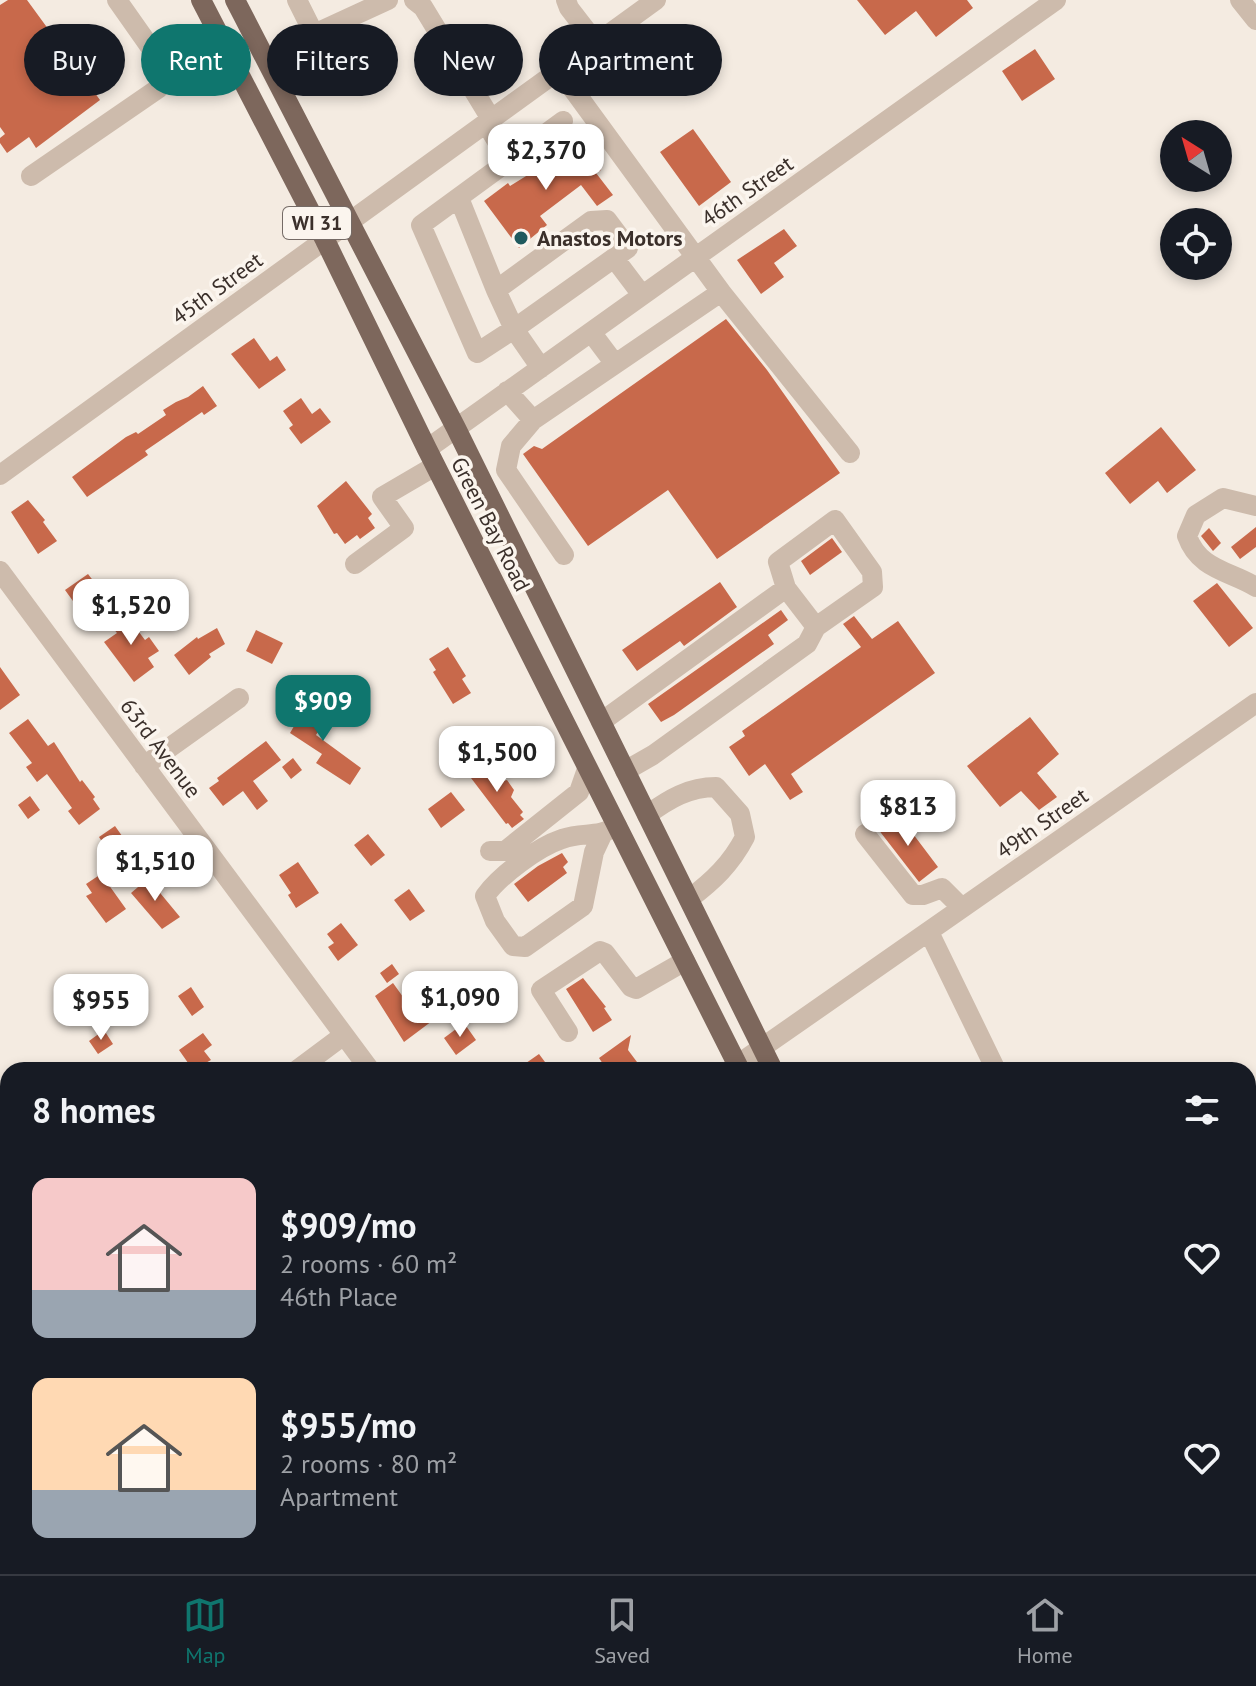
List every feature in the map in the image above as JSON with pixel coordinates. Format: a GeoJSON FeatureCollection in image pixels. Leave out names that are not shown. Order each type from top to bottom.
{"type":"FeatureCollection","features":[{"type":"Feature","properties":{"kind":"main road","name":"Green Bay Road"},"geometry":{"type":"LineString","coordinates":[[201,0],[325,240],[587,769],[610,831],[685,961],[733,1062]]}},
{"type":"Feature","properties":{"kind":"main road","name":"Green Bay Road"},"geometry":{"type":"LineString","coordinates":[[235,0],[456,428],[769,1062]]}},
{"type":"Feature","properties":{"kind":"street"},"geometry":{"type":"LineString","coordinates":[[31,176],[159,88],[167,71],[117,0]]}},
{"type":"Feature","properties":{"kind":"street"},"geometry":{"type":"LineString","coordinates":[[297,0],[314,34],[388,0]]}},
{"type":"Feature","properties":{"kind":"street"},"geometry":{"type":"LineString","coordinates":[[414,0],[423,7],[491,119],[492,133],[509,161]]}},
{"type":"Feature","properties":{"kind":"street"},"geometry":{"type":"LineString","coordinates":[[566,0],[581,24]]}},
{"type":"Feature","properties":{"kind":"street","name":"45th Street"},"geometry":{"type":"LineString","coordinates":[[623,24],[656,0]]}},
{"type":"Feature","properties":{"kind":"street"},"geometry":{"type":"LineString","coordinates":[[1240,0],[1256,20]]}},
{"type":"Feature","properties":{"kind":"street","name":"46th Street"},"geometry":{"type":"LineString","coordinates":[[355,564],[404,528],[382,497],[431,458],[456,428],[1044,3]]}},
{"type":"Feature","properties":{"kind":"street","name":"45th Street"},"geometry":{"type":"LineString","coordinates":[[0,475],[539,84]]}},
{"type":"Feature","properties":{"kind":"street"},"geometry":{"type":"LineString","coordinates":[[578,96],[721,292],[850,453]]}},
{"type":"Feature","properties":{"kind":"street"},"geometry":{"type":"LineString","coordinates":[[496,290],[591,221],[607,220],[628,248],[477,353],[421,225],[563,121]]}},
{"type":"Feature","properties":{"kind":"street"},"geometry":{"type":"LineString","coordinates":[[459,198],[514,329],[541,368]]}},
{"type":"Feature","properties":{"kind":"street"},"geometry":{"type":"LineString","coordinates":[[614,258],[642,295]]}},
{"type":"Feature","properties":{"kind":"street"},"geometry":{"type":"LineString","coordinates":[[564,555],[506,470],[511,446],[533,420],[721,292]]}},
{"type":"Feature","properties":{"kind":"street"},"geometry":{"type":"LineString","coordinates":[[591,332],[615,364]]}},
{"type":"Feature","properties":{"kind":"street"},"geometry":{"type":"LineString","coordinates":[[507,391],[533,420]]}},
{"type":"Feature","properties":{"kind":"street"},"geometry":{"type":"LineString","coordinates":[[1256,506],[1223,498],[1196,515],[1187,536],[1192,549],[1216,570],[1256,587]]}},
{"type":"Feature","properties":{"kind":"street"},"geometry":{"type":"LineString","coordinates":[[625,771],[653,755],[807,644],[816,627],[873,587],[872,572],[835,520],[778,562],[786,588],[816,627]]}},
{"type":"Feature","properties":{"kind":"street","name":"63rd Avenue"},"geometry":{"type":"LineString","coordinates":[[0,571],[364,1062]]}},
{"type":"Feature","properties":{"kind":"street"},"geometry":{"type":"LineString","coordinates":[[601,722],[786,588]]}},
{"type":"Feature","properties":{"kind":"street"},"geometry":{"type":"LineString","coordinates":[[144,766],[239,698]]}},
{"type":"Feature","properties":{"kind":"street","name":"49th Street"},"geometry":{"type":"LineString","coordinates":[[744,1062],[1256,703]]}},
{"type":"Feature","properties":{"kind":"street"},"geometry":{"type":"LineString","coordinates":[[490,851],[505,851],[579,792],[587,769]]}},
{"type":"Feature","properties":{"kind":"street"},"geometry":{"type":"LineString","coordinates":[[647,815],[696,787],[716,787],[740,814],[745,837],[734,859],[715,880],[689,899]]}},
{"type":"Feature","properties":{"kind":"street"},"geometry":{"type":"LineString","coordinates":[[610,831],[594,852],[583,906],[525,947],[513,946],[495,921],[485,896],[494,883],[561,839],[610,831]]}},
{"type":"Feature","properties":{"kind":"street"},"geometry":{"type":"LineString","coordinates":[[865,834],[913,895],[942,888],[962,908]]}},
{"type":"Feature","properties":{"kind":"street"},"geometry":{"type":"LineString","coordinates":[[929,932],[992,1062]]}},
{"type":"Feature","properties":{"kind":"street"},"geometry":{"type":"LineString","coordinates":[[568,1032],[541,990],[587,958],[600,951],[605,953],[631,987],[636,989],[685,961]]}},
{"type":"Feature","properties":{"kind":"street"},"geometry":{"type":"LineString","coordinates":[[308,1062],[344,1035]]}},
{"type":"Feature","properties":{"kind":"building"},"geometry":{"type":"Polygon","coordinates":[[[8,0],[27,0],[45,24],[24,24],[24,96],[97,96],[100,100],[36,148],[29,137],[7,153],[0,143],[0,138],[5,134],[0,127],[0,5],[8,0]]]}},
{"type":"Feature","properties":{"kind":"building"},"geometry":{"type":"Polygon","coordinates":[[[857,0],[967,0],[973,8],[936,37],[916,11],[885,35],[857,0]]]}},
{"type":"Feature","properties":{"kind":"building"},"geometry":{"type":"Polygon","coordinates":[[[1035,49],[1055,79],[1022,101],[1002,71],[1035,49]]]}},
{"type":"Feature","properties":{"kind":"building"},"geometry":{"type":"Polygon","coordinates":[[[693,129],[731,182],[699,206],[660,152],[693,129]]]}},
{"type":"Feature","properties":{"kind":"building"},"geometry":{"type":"Polygon","coordinates":[[[574,140],[581,149],[584,147],[601,170],[596,173],[613,195],[597,206],[581,185],[540,216],[547,225],[519,248],[484,201],[508,183],[510,186],[531,173],[574,140]]]}},
{"type":"Feature","properties":{"kind":"building"},"geometry":{"type":"Polygon","coordinates":[[[784,229],[797,246],[774,263],[784,277],[761,294],[737,260],[784,229]]]}},
{"type":"Feature","properties":{"kind":"building"},"geometry":{"type":"Polygon","coordinates":[[[726,319],[767,370],[840,473],[717,559],[668,490],[588,546],[523,454],[534,446],[542,449],[726,319]]]}},
{"type":"Feature","properties":{"kind":"building"},"geometry":{"type":"Polygon","coordinates":[[[254,338],[270,361],[277,356],[286,370],[259,389],[231,354],[254,338]]]}},
{"type":"Feature","properties":{"kind":"building"},"geometry":{"type":"Polygon","coordinates":[[[203,386],[217,406],[204,415],[202,412],[145,451],[148,455],[87,497],[72,477],[126,437],[136,432],[138,434],[166,415],[163,410],[203,386]]]}},
{"type":"Feature","properties":{"kind":"building"},"geometry":{"type":"Polygon","coordinates":[[[301,398],[312,414],[320,408],[331,422],[301,444],[289,428],[293,425],[283,411],[301,398]]]}},
{"type":"Feature","properties":{"kind":"building"},"geometry":{"type":"Polygon","coordinates":[[[1161,427],[1196,470],[1167,493],[1158,481],[1130,504],[1105,473],[1161,427]]]}},
{"type":"Feature","properties":{"kind":"building"},"geometry":{"type":"Polygon","coordinates":[[[346,481],[372,514],[368,518],[375,528],[360,539],[357,535],[345,544],[337,533],[334,534],[317,506],[346,481]]]}},
{"type":"Feature","properties":{"kind":"building"},"geometry":{"type":"Polygon","coordinates":[[[28,500],[57,541],[38,554],[11,512],[28,500]]]}},
{"type":"Feature","properties":{"kind":"building"},"geometry":{"type":"Polygon","coordinates":[[[1256,527],[1256,547],[1240,559],[1231,547],[1256,527]]]}},
{"type":"Feature","properties":{"kind":"building"},"geometry":{"type":"Polygon","coordinates":[[[1209,528],[1221,543],[1213,551],[1201,536],[1209,528]]]}},
{"type":"Feature","properties":{"kind":"building"},"geometry":{"type":"Polygon","coordinates":[[[832,538],[842,552],[810,575],[801,561],[832,538]]]}},
{"type":"Feature","properties":{"kind":"building"},"geometry":{"type":"Polygon","coordinates":[[[88,574],[98,587],[88,595],[91,599],[78,608],[65,590],[88,574]]]}},
{"type":"Feature","properties":{"kind":"building"},"geometry":{"type":"Polygon","coordinates":[[[720,582],[737,607],[684,646],[680,641],[637,671],[622,650],[720,582]]]}},
{"type":"Feature","properties":{"kind":"building"},"geometry":{"type":"Polygon","coordinates":[[[1217,583],[1253,628],[1229,647],[1193,601],[1217,583]]]}},
{"type":"Feature","properties":{"kind":"building"},"geometry":{"type":"Polygon","coordinates":[[[781,610],[788,620],[768,635],[774,644],[661,722],[648,704],[781,610]]]}},
{"type":"Feature","properties":{"kind":"building"},"geometry":{"type":"Polygon","coordinates":[[[123,611],[145,640],[149,637],[159,651],[148,658],[154,667],[134,682],[104,642],[117,633],[108,622],[123,611]]]}},
{"type":"Feature","properties":{"kind":"building"},"geometry":{"type":"Polygon","coordinates":[[[854,616],[872,639],[898,621],[935,673],[791,774],[803,792],[790,800],[765,764],[749,776],[729,747],[745,736],[742,731],[861,647],[843,624],[854,616]]]}},
{"type":"Feature","properties":{"kind":"building"},"geometry":{"type":"Polygon","coordinates":[[[217,628],[225,644],[209,654],[211,657],[189,675],[174,655],[197,637],[217,628]]]}},
{"type":"Feature","properties":{"kind":"building"},"geometry":{"type":"Polygon","coordinates":[[[256,630],[283,643],[272,664],[246,651],[256,630]]]}},
{"type":"Feature","properties":{"kind":"building"},"geometry":{"type":"Polygon","coordinates":[[[448,647],[466,676],[462,679],[471,693],[453,704],[433,672],[436,670],[429,659],[448,647]]]}},
{"type":"Feature","properties":{"kind":"building"},"geometry":{"type":"Polygon","coordinates":[[[0,667],[20,695],[0,710],[0,667]]]}},
{"type":"Feature","properties":{"kind":"building"},"geometry":{"type":"Polygon","coordinates":[[[312,700],[331,712],[316,735],[361,768],[350,785],[316,763],[322,754],[290,733],[312,700]]]}},
{"type":"Feature","properties":{"kind":"building"},"geometry":{"type":"Polygon","coordinates":[[[1030,717],[1059,754],[1037,773],[1057,797],[1039,810],[1021,791],[1000,807],[967,766],[1030,717]]]}},
{"type":"Feature","properties":{"kind":"building"},"geometry":{"type":"Polygon","coordinates":[[[28,719],[48,746],[54,742],[80,782],[82,780],[95,797],[93,799],[100,809],[79,825],[68,811],[72,808],[47,774],[37,782],[26,767],[32,763],[9,733],[28,719]]]}},
{"type":"Feature","properties":{"kind":"building"},"geometry":{"type":"Polygon","coordinates":[[[266,741],[281,760],[253,781],[268,801],[257,810],[243,791],[223,806],[209,788],[219,781],[217,778],[266,741]]]}},
{"type":"Feature","properties":{"kind":"building"},"geometry":{"type":"Polygon","coordinates":[[[293,758],[302,770],[291,779],[282,767],[293,758]]]}},
{"type":"Feature","properties":{"kind":"building"},"geometry":{"type":"Polygon","coordinates":[[[480,759],[500,782],[507,780],[514,790],[511,797],[523,812],[520,815],[524,819],[512,828],[471,778],[473,776],[468,768],[480,759]]]}},
{"type":"Feature","properties":{"kind":"building"},"geometry":{"type":"Polygon","coordinates":[[[451,792],[465,810],[441,828],[428,809],[451,792]]]}},
{"type":"Feature","properties":{"kind":"building"},"geometry":{"type":"Polygon","coordinates":[[[30,796],[40,810],[28,819],[18,805],[30,796]]]}},
{"type":"Feature","properties":{"kind":"building"},"geometry":{"type":"Polygon","coordinates":[[[898,814],[938,867],[919,882],[878,829],[898,814]]]}},
{"type":"Feature","properties":{"kind":"building"},"geometry":{"type":"Polygon","coordinates":[[[115,826],[137,857],[120,869],[99,837],[115,826]]]}},
{"type":"Feature","properties":{"kind":"building"},"geometry":{"type":"Polygon","coordinates":[[[368,834],[385,855],[371,866],[354,845],[368,834]]]}},
{"type":"Feature","properties":{"kind":"building"},"geometry":{"type":"Polygon","coordinates":[[[562,853],[568,862],[563,867],[567,873],[528,902],[514,884],[562,853]]]}},
{"type":"Feature","properties":{"kind":"building"},"geometry":{"type":"Polygon","coordinates":[[[298,862],[319,893],[296,908],[288,895],[291,893],[279,875],[298,862]]]}},
{"type":"Feature","properties":{"kind":"building"},"geometry":{"type":"Polygon","coordinates":[[[101,874],[126,909],[106,923],[86,896],[92,893],[86,884],[101,874]]]}},
{"type":"Feature","properties":{"kind":"building"},"geometry":{"type":"Polygon","coordinates":[[[151,876],[158,886],[156,888],[180,917],[162,929],[131,893],[151,876]]]}},
{"type":"Feature","properties":{"kind":"building"},"geometry":{"type":"Polygon","coordinates":[[[409,889],[425,911],[410,921],[394,900],[409,889]]]}},
{"type":"Feature","properties":{"kind":"building"},"geometry":{"type":"Polygon","coordinates":[[[341,923],[358,945],[338,961],[328,947],[334,943],[327,934],[341,923]]]}},
{"type":"Feature","properties":{"kind":"building"},"geometry":{"type":"Polygon","coordinates":[[[392,964],[399,974],[387,983],[380,973],[392,964]]]}},
{"type":"Feature","properties":{"kind":"building"},"geometry":{"type":"Polygon","coordinates":[[[583,978],[606,1007],[612,1020],[593,1032],[566,989],[583,978]]]}},
{"type":"Feature","properties":{"kind":"building"},"geometry":{"type":"Polygon","coordinates":[[[393,983],[411,1008],[419,1003],[432,1021],[404,1042],[375,996],[393,983]]]}},
{"type":"Feature","properties":{"kind":"building"},"geometry":{"type":"Polygon","coordinates":[[[191,987],[204,1007],[192,1016],[178,996],[191,987]]]}},
{"type":"Feature","properties":{"kind":"building"},"geometry":{"type":"Polygon","coordinates":[[[464,1023],[476,1040],[456,1055],[444,1038],[464,1023]]]}},
{"type":"Feature","properties":{"kind":"building"},"geometry":{"type":"Polygon","coordinates":[[[104,1030],[113,1044],[98,1054],[89,1041],[104,1030]]]}},
{"type":"Feature","properties":{"kind":"building"},"geometry":{"type":"Polygon","coordinates":[[[203,1033],[212,1045],[204,1051],[211,1060],[187,1062],[179,1050],[203,1033]]]}},
{"type":"Feature","properties":{"kind":"building"},"geometry":{"type":"Polygon","coordinates":[[[631,1035],[628,1050],[637,1062],[602,1062],[599,1058],[631,1035]]]}},
{"type":"Feature","properties":{"kind":"building"},"geometry":{"type":"Polygon","coordinates":[[[539,1054],[545,1062],[528,1062],[539,1054]]]}},
{"type":"Feature","properties":{"kind":"place","name":"Anastos Motors"},"geometry":{"type":"Point","coordinates":[521,238]}}]}
